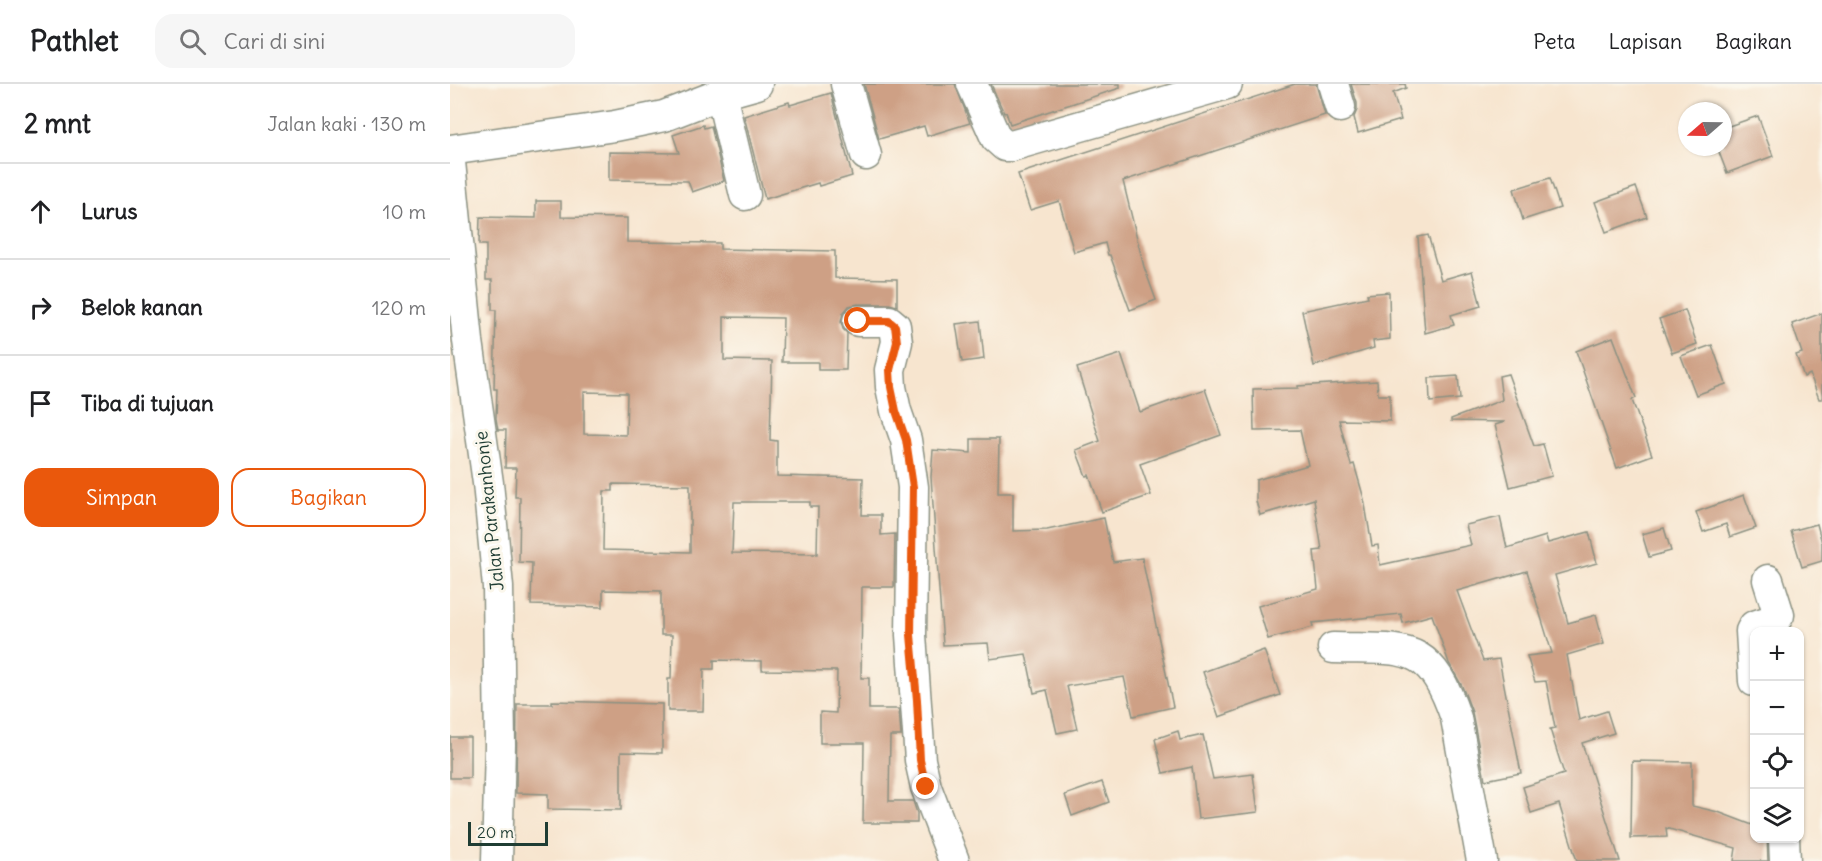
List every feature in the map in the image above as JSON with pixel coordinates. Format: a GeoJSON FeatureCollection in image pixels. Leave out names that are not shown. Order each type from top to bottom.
{"type":"FeatureCollection","features":[{"type":"Feature","properties":{"kind":"street"},"geometry":{"type":"LineString","coordinates":[[450,150],[615,126],[664,116],[721,94],[757,84]]}},
{"type":"Feature","properties":{"kind":"street"},"geometry":{"type":"LineString","coordinates":[[846,84],[866,155]]}},
{"type":"Feature","properties":{"kind":"street"},"geometry":{"type":"LineString","coordinates":[[972,84],[996,138],[1005,146],[1023,143],[1227,84]]}},
{"type":"Feature","properties":{"kind":"street"},"geometry":{"type":"LineString","coordinates":[[721,94],[745,195]]}},
{"type":"Feature","properties":{"kind":"street","name":"Jalan Parakanhonje"},"geometry":{"type":"LineString","coordinates":[[450,162],[468,341],[488,483],[498,587],[500,745],[497,861]]}},
{"type":"Feature","properties":{"kind":"street"},"geometry":{"type":"LineString","coordinates":[[874,321],[895,326],[897,342],[890,370],[891,387],[906,440],[913,487],[911,635],[920,760],[926,787],[954,861]]}},
{"type":"Feature","properties":{"kind":"street"},"geometry":{"type":"LineString","coordinates":[[1753,627],[1776,619],[1779,615],[1768,580]]}},
{"type":"Feature","properties":{"kind":"street"},"geometry":{"type":"LineString","coordinates":[[1333,648],[1401,650],[1416,655],[1434,670],[1456,718],[1482,861]]}},
{"type":"Feature","properties":{"kind":"street"},"geometry":{"type":"LineString","coordinates":[[1784,843],[1785,861]]}},
{"type":"Feature","properties":{"kind":"building"},"geometry":{"type":"Polygon","coordinates":[[[864,84],[955,84],[970,123],[927,136],[924,126],[879,139],[864,84]]]}},
{"type":"Feature","properties":{"kind":"building"},"geometry":{"type":"Polygon","coordinates":[[[991,84],[1120,84],[1120,88],[1010,124],[991,84]]]}},
{"type":"Feature","properties":{"kind":"building"},"geometry":{"type":"Polygon","coordinates":[[[1295,84],[1316,84],[1325,115],[1123,181],[1144,267],[1156,300],[1130,310],[1105,243],[1074,252],[1059,201],[1030,210],[1018,174],[1295,84]]]}},
{"type":"Feature","properties":{"kind":"building"},"geometry":{"type":"Polygon","coordinates":[[[1351,84],[1405,84],[1406,88],[1393,93],[1401,120],[1358,133],[1354,117],[1357,103],[1351,84]]]}},
{"type":"Feature","properties":{"kind":"building"},"geometry":{"type":"Polygon","coordinates":[[[831,93],[852,176],[819,186],[818,183],[765,199],[744,116],[789,102],[790,105],[831,93]]]}},
{"type":"Feature","properties":{"kind":"building"},"geometry":{"type":"Polygon","coordinates":[[[1758,116],[1773,156],[1727,173],[1720,156],[1732,156],[1732,125],[1758,116]]]}},
{"type":"Feature","properties":{"kind":"building"},"geometry":{"type":"Polygon","coordinates":[[[703,125],[704,128],[711,126],[724,181],[692,192],[688,181],[609,180],[609,152],[679,153],[673,135],[703,125]]]}},
{"type":"Feature","properties":{"kind":"building"},"geometry":{"type":"Polygon","coordinates":[[[1550,178],[1560,208],[1523,220],[1514,189],[1550,178]]]}},
{"type":"Feature","properties":{"kind":"building"},"geometry":{"type":"Polygon","coordinates":[[[1636,187],[1647,217],[1606,232],[1595,202],[1636,187]]]}},
{"type":"Feature","properties":{"kind":"building"},"geometry":{"type":"Polygon","coordinates":[[[536,201],[561,201],[561,217],[627,218],[627,242],[720,243],[720,249],[835,251],[835,278],[897,279],[897,306],[858,304],[849,306],[843,313],[841,322],[847,333],[846,370],[818,370],[818,362],[782,362],[783,318],[724,317],[724,360],[772,361],[770,440],[777,441],[777,476],[863,478],[862,515],[881,515],[881,535],[895,534],[894,587],[862,587],[861,678],[869,678],[869,709],[899,709],[901,736],[890,736],[889,801],[913,801],[917,823],[863,823],[864,743],[820,743],[820,712],[836,713],[837,671],[762,670],[762,661],[714,660],[714,669],[704,669],[703,711],[668,711],[672,635],[661,635],[661,591],[603,590],[603,607],[531,605],[532,563],[519,562],[520,497],[515,497],[516,468],[505,468],[506,430],[498,430],[496,418],[497,389],[494,389],[496,310],[492,310],[492,280],[486,280],[486,245],[479,245],[480,217],[536,218],[536,201]],[[584,392],[584,434],[626,435],[627,393],[584,392]],[[613,484],[613,491],[604,491],[603,550],[690,552],[690,485],[613,484]],[[734,502],[732,553],[817,554],[818,507],[810,507],[810,502],[734,502]]]}},
{"type":"Feature","properties":{"kind":"building"},"geometry":{"type":"Polygon","coordinates":[[[1428,235],[1441,280],[1472,271],[1481,306],[1451,315],[1454,325],[1425,333],[1418,237],[1428,235]]]}},
{"type":"Feature","properties":{"kind":"building"},"geometry":{"type":"Polygon","coordinates":[[[1389,292],[1390,339],[1373,341],[1374,348],[1314,366],[1302,311],[1368,297],[1367,294],[1389,292]]]}},
{"type":"Feature","properties":{"kind":"building"},"geometry":{"type":"Polygon","coordinates":[[[1685,310],[1697,344],[1672,353],[1659,319],[1685,310]]]}},
{"type":"Feature","properties":{"kind":"building"},"geometry":{"type":"Polygon","coordinates":[[[1822,313],[1822,399],[1819,399],[1810,374],[1804,377],[1796,355],[1802,353],[1792,324],[1822,313]]]}},
{"type":"Feature","properties":{"kind":"building"},"geometry":{"type":"Polygon","coordinates":[[[980,321],[984,359],[962,362],[956,324],[980,321]]]}},
{"type":"Feature","properties":{"kind":"building"},"geometry":{"type":"Polygon","coordinates":[[[1613,337],[1636,398],[1632,400],[1652,455],[1617,468],[1576,351],[1613,337]]]}},
{"type":"Feature","properties":{"kind":"building"},"geometry":{"type":"Polygon","coordinates":[[[1712,345],[1726,384],[1696,395],[1681,356],[1712,345]]]}},
{"type":"Feature","properties":{"kind":"building"},"geometry":{"type":"Polygon","coordinates":[[[1121,354],[1140,412],[1205,389],[1221,435],[1140,464],[1151,495],[1102,512],[1089,475],[1086,476],[1076,450],[1100,441],[1077,368],[1121,354]]]}},
{"type":"Feature","properties":{"kind":"building"},"geometry":{"type":"Polygon","coordinates":[[[1508,374],[1534,446],[1543,444],[1552,476],[1510,487],[1495,425],[1505,422],[1451,421],[1451,419],[1502,400],[1499,376],[1508,374]]]}},
{"type":"Feature","properties":{"kind":"building"},"geometry":{"type":"Polygon","coordinates":[[[1458,376],[1460,399],[1430,402],[1429,378],[1458,376]]]}},
{"type":"Feature","properties":{"kind":"building"},"geometry":{"type":"Polygon","coordinates":[[[1377,381],[1378,395],[1390,395],[1390,421],[1339,420],[1351,465],[1354,464],[1364,499],[1372,546],[1378,545],[1380,565],[1471,545],[1466,525],[1500,517],[1507,548],[1546,536],[1548,543],[1589,532],[1597,563],[1555,575],[1568,623],[1596,615],[1604,644],[1567,655],[1579,720],[1607,711],[1614,733],[1582,743],[1620,861],[1577,861],[1559,804],[1531,813],[1523,787],[1564,774],[1550,729],[1555,728],[1546,681],[1535,682],[1527,656],[1552,653],[1527,571],[1457,591],[1483,661],[1499,659],[1521,773],[1485,780],[1472,712],[1462,686],[1449,663],[1432,615],[1403,623],[1401,614],[1312,623],[1313,627],[1268,639],[1258,606],[1318,589],[1314,551],[1322,550],[1314,499],[1260,515],[1256,501],[1256,480],[1308,465],[1300,430],[1254,431],[1253,389],[1298,388],[1298,386],[1377,381]]]}},
{"type":"Feature","properties":{"kind":"building"},"geometry":{"type":"Polygon","coordinates":[[[971,439],[999,439],[998,493],[1013,493],[1013,531],[1047,530],[1104,518],[1113,562],[1142,558],[1173,707],[1133,716],[1124,677],[1067,686],[1077,729],[1057,733],[1047,690],[1034,693],[1026,654],[990,659],[988,643],[943,645],[931,477],[933,450],[971,453],[971,439]]]}},
{"type":"Feature","properties":{"kind":"building"},"geometry":{"type":"Polygon","coordinates":[[[1744,495],[1756,528],[1730,537],[1726,524],[1703,532],[1696,512],[1744,495]]]}},
{"type":"Feature","properties":{"kind":"building"},"geometry":{"type":"Polygon","coordinates":[[[1817,524],[1822,543],[1822,561],[1802,567],[1791,531],[1817,524]]]}},
{"type":"Feature","properties":{"kind":"building"},"geometry":{"type":"Polygon","coordinates":[[[1664,528],[1671,551],[1649,557],[1642,534],[1664,528]]]}},
{"type":"Feature","properties":{"kind":"building"},"geometry":{"type":"Polygon","coordinates":[[[1264,650],[1280,695],[1219,717],[1203,672],[1264,650]]]}},
{"type":"Feature","properties":{"kind":"building"},"geometry":{"type":"Polygon","coordinates":[[[552,701],[662,704],[662,753],[621,752],[621,810],[548,809],[548,794],[516,793],[517,704],[552,704],[552,701]]]}},
{"type":"Feature","properties":{"kind":"building"},"geometry":{"type":"Polygon","coordinates":[[[1178,731],[1180,740],[1203,735],[1213,779],[1253,774],[1258,812],[1198,819],[1192,767],[1163,773],[1155,739],[1178,731]]]}},
{"type":"Feature","properties":{"kind":"building"},"geometry":{"type":"Polygon","coordinates":[[[450,737],[470,737],[470,778],[450,778],[450,737]]]}},
{"type":"Feature","properties":{"kind":"building"},"geometry":{"type":"Polygon","coordinates":[[[1632,761],[1692,762],[1692,806],[1718,812],[1750,824],[1750,843],[1767,843],[1768,861],[1734,861],[1736,848],[1666,828],[1667,837],[1631,838],[1632,761]]]}},
{"type":"Feature","properties":{"kind":"building"},"geometry":{"type":"Polygon","coordinates":[[[1102,782],[1109,802],[1072,816],[1065,795],[1102,782]]]}},
{"type":"Feature","properties":{"kind":"route"},"geometry":{"type":"LineString","coordinates":[[858,321],[889,321],[895,326],[896,331],[897,342],[890,370],[891,387],[906,440],[913,487],[911,635],[920,760],[926,787]]}}]}
